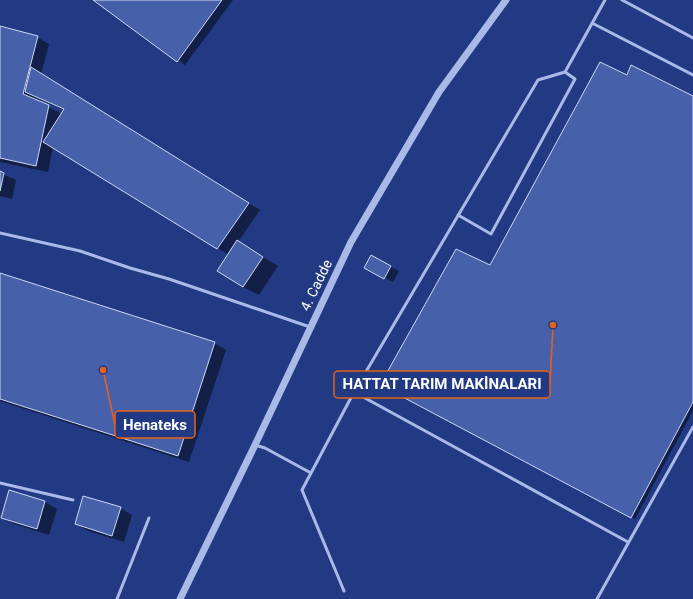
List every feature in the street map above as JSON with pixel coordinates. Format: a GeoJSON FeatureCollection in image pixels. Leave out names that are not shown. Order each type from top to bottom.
{"type":"FeatureCollection","features":[{"type":"Feature","properties":{"kind":"street","name":"4. Cadde"},"geometry":{"type":"LineString","coordinates":[[180,599],[351,242],[439,92],[506,0]]}},
{"type":"Feature","properties":{"kind":"lane"},"geometry":{"type":"LineString","coordinates":[[344,591],[302,490],[354,392],[538,80],[565,72],[605,0]]}},
{"type":"Feature","properties":{"kind":"lane"},"geometry":{"type":"LineString","coordinates":[[622,0],[693,38]]}},
{"type":"Feature","properties":{"kind":"lane"},"geometry":{"type":"LineString","coordinates":[[592,23],[693,75]]}},
{"type":"Feature","properties":{"kind":"lane"},"geometry":{"type":"LineString","coordinates":[[458,215],[491,234],[575,79],[565,72]]}},
{"type":"Feature","properties":{"kind":"lane"},"geometry":{"type":"LineString","coordinates":[[0,233],[80,251],[130,268],[170,279],[310,328]]}},
{"type":"Feature","properties":{"kind":"lane"},"geometry":{"type":"LineString","coordinates":[[354,392],[628,542]]}},
{"type":"Feature","properties":{"kind":"lane"},"geometry":{"type":"LineString","coordinates":[[597,599],[693,427]]}},
{"type":"Feature","properties":{"kind":"lane"},"geometry":{"type":"LineString","coordinates":[[255,445],[265,448],[311,473]]}},
{"type":"Feature","properties":{"kind":"lane"},"geometry":{"type":"LineString","coordinates":[[0,483],[72,500]]}},
{"type":"Feature","properties":{"kind":"lane"},"geometry":{"type":"LineString","coordinates":[[117,599],[149,518]]}},
{"type":"Feature","properties":{"kind":"building"},"geometry":{"type":"Polygon","coordinates":[[[93,0],[222,0],[177,62],[93,0]]]}},
{"type":"Feature","properties":{"kind":"building"},"geometry":{"type":"Polygon","coordinates":[[[0,26],[38,36],[23,94],[49,105],[36,166],[0,158],[0,26]]]}},
{"type":"Feature","properties":{"kind":"building"},"geometry":{"type":"Polygon","coordinates":[[[600,62],[627,75],[631,65],[693,96],[693,402],[631,518],[380,385],[456,249],[490,265],[600,62]]]}},
{"type":"Feature","properties":{"kind":"building"},"geometry":{"type":"Polygon","coordinates":[[[31,67],[249,203],[217,249],[43,142],[64,109],[25,92],[31,67]]]}},
{"type":"Feature","properties":{"kind":"building"},"geometry":{"type":"Polygon","coordinates":[[[0,171],[4,173],[0,191],[0,171]]]}},
{"type":"Feature","properties":{"kind":"building"},"geometry":{"type":"Polygon","coordinates":[[[237,240],[263,257],[243,287],[217,271],[237,240]]]}},
{"type":"Feature","properties":{"kind":"building"},"geometry":{"type":"Polygon","coordinates":[[[371,255],[391,266],[384,279],[364,268],[371,255]]]}},
{"type":"Feature","properties":{"kind":"building"},"geometry":{"type":"Polygon","coordinates":[[[0,273],[215,342],[178,456],[0,399],[0,273]]]}},
{"type":"Feature","properties":{"kind":"building"},"geometry":{"type":"Polygon","coordinates":[[[9,490],[45,501],[37,529],[1,518],[9,490]]]}},
{"type":"Feature","properties":{"kind":"building"},"geometry":{"type":"Polygon","coordinates":[[[83,496],[121,507],[112,536],[75,524],[83,496]]]}},
{"type":"Feature","properties":{"kind":"place","name":"HATTAT TARIM MAKİNALARI"},"geometry":{"type":"Point","coordinates":[553,325]}},
{"type":"Feature","properties":{"kind":"place","name":"Henateks"},"geometry":{"type":"Point","coordinates":[103,370]}}]}
